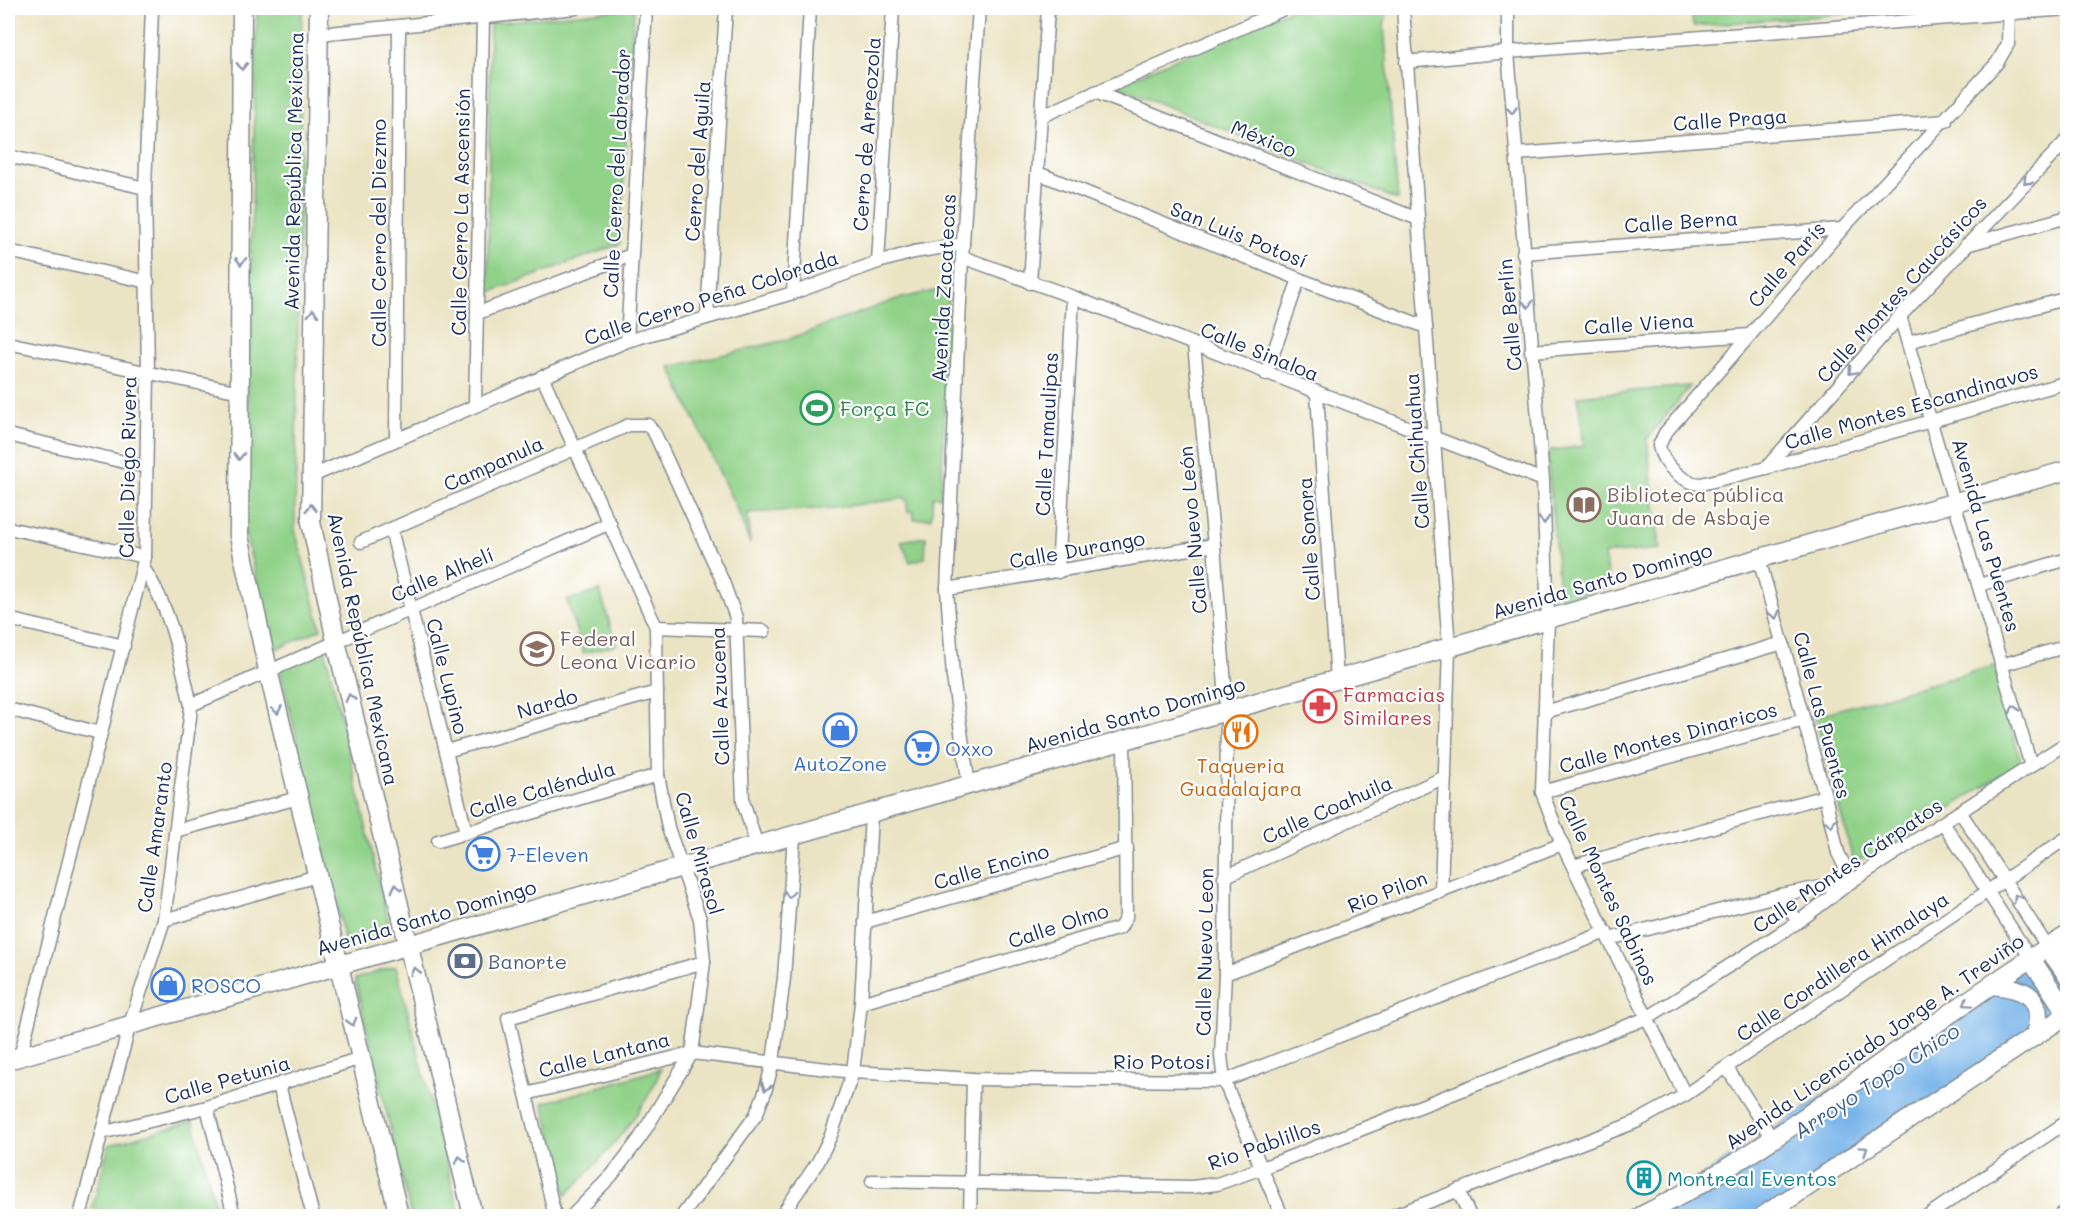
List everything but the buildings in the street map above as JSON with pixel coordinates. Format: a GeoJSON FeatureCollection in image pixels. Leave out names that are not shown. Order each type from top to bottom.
{"type":"FeatureCollection","features":[{"type":"Feature","properties":{"kind":"main road"},"geometry":{"type":"LineString","coordinates":[[242,8],[239,536],[298,798],[399,1216]]}},
{"type":"Feature","properties":{"kind":"main road","name":"Avenida República Mexicana"},"geometry":{"type":"LineString","coordinates":[[319,8],[311,522],[336,641],[473,1216]]}},
{"type":"Feature","properties":{"kind":"main road","name":"Avenida Santo Domingo"},"geometry":{"type":"LineString","coordinates":[[14,1058],[129,1027],[969,786],[1124,739],[2067,470]]}},
{"type":"Feature","properties":{"kind":"main road","name":"Avenida Licenciado Jorge A. Treviño"},"geometry":{"type":"LineString","coordinates":[[1641,1216],[1691,1192],[1773,1140],[1992,985],[2035,965],[2052,954],[2067,935]]}},
{"type":"Feature","properties":{"kind":"main road"},"geometry":{"type":"LineString","coordinates":[[2052,954],[2067,975]]}},
{"type":"Feature","properties":{"kind":"main road"},"geometry":{"type":"LineString","coordinates":[[1763,1216],[2037,1030],[2066,1013],[2035,965]]}},
{"type":"Feature","properties":{"kind":"main road"},"geometry":{"type":"LineString","coordinates":[[1992,985],[2015,987],[2030,995],[2036,1003],[2037,1030]]}},
{"type":"Feature","properties":{"kind":"street","name":"Calle Diego Rivera"},"geometry":{"type":"LineString","coordinates":[[14,1058],[145,563],[148,282],[145,188],[152,8]]}},
{"type":"Feature","properties":{"kind":"street"},"geometry":{"type":"LineString","coordinates":[[319,34],[576,8]]}},
{"type":"Feature","properties":{"kind":"street","name":"Calle Cerro del Labrador"},"geometry":{"type":"LineString","coordinates":[[627,341],[646,8]]}},
{"type":"Feature","properties":{"kind":"street","name":"Cerro del Aguila"},"geometry":{"type":"LineString","coordinates":[[707,316],[726,8]]}},
{"type":"Feature","properties":{"kind":"street"},"geometry":{"type":"LineString","coordinates":[[793,293],[810,8]]}},
{"type":"Feature","properties":{"kind":"street","name":"Cerro de Arreozola"},"geometry":{"type":"LineString","coordinates":[[878,262],[893,8]]}},
{"type":"Feature","properties":{"kind":"street","name":"Avenida Zacatecas"},"geometry":{"type":"LineString","coordinates":[[969,786],[953,677],[947,589],[963,250],[979,8]]}},
{"type":"Feature","properties":{"kind":"street"},"geometry":{"type":"LineString","coordinates":[[1030,283],[1048,8]]}},
{"type":"Feature","properties":{"kind":"street"},"geometry":{"type":"LineString","coordinates":[[1042,116],[1286,8]]}},
{"type":"Feature","properties":{"kind":"street","name":"Calle Chihuahua"},"geometry":{"type":"LineString","coordinates":[[1403,8],[1449,648],[1441,892]]}},
{"type":"Feature","properties":{"kind":"street","name":"Calle Berlín"},"geometry":{"type":"LineString","coordinates":[[1508,8],[1508,52],[1543,480],[1548,619]]}},
{"type":"Feature","properties":{"kind":"street"},"geometry":{"type":"LineString","coordinates":[[1406,62],[2009,11],[2067,9]]}},
{"type":"Feature","properties":{"kind":"street","name":"Calle París"},"geometry":{"type":"LineString","coordinates":[[1766,468],[1693,484],[1664,460],[1659,446],[1665,433],[1842,229],[1946,121],[2006,50],[2009,11]]}},
{"type":"Feature","properties":{"kind":"street","name":"Calle Cerro La Ascensión"},"geometry":{"type":"LineString","coordinates":[[475,405],[483,19]]}},
{"type":"Feature","properties":{"kind":"street","name":"Calle Cerro del Diezmo"},"geometry":{"type":"LineString","coordinates":[[396,439],[399,27]]}},
{"type":"Feature","properties":{"kind":"street","name":"México"},"geometry":{"type":"LineString","coordinates":[[1095,92],[1418,219]]}},
{"type":"Feature","properties":{"kind":"street","name":"Calle Praga"},"geometry":{"type":"LineString","coordinates":[[1516,154],[1946,121]]}},
{"type":"Feature","properties":{"kind":"street","name":"Calle Montes Caucásicos"},"geometry":{"type":"LineString","coordinates":[[1766,468],[1900,316],[2067,139]]}},
{"type":"Feature","properties":{"kind":"street"},"geometry":{"type":"LineString","coordinates":[[8,156],[145,188]]}},
{"type":"Feature","properties":{"kind":"street","name":"San Luis Potosí"},"geometry":{"type":"LineString","coordinates":[[1038,173],[1299,279],[1426,327]]}},
{"type":"Feature","properties":{"kind":"street"},"geometry":{"type":"LineString","coordinates":[[1965,246],[2067,217]]}},
{"type":"Feature","properties":{"kind":"street","name":"Calle Berna"},"geometry":{"type":"LineString","coordinates":[[1523,253],[1842,229]]}},
{"type":"Feature","properties":{"kind":"street","name":"Calle Cerro Peña Colorada"},"geometry":{"type":"LineString","coordinates":[[312,476],[627,341],[793,293],[878,262],[914,252],[963,250]]}},
{"type":"Feature","properties":{"kind":"street","name":"Calle Sinaloa"},"geometry":{"type":"LineString","coordinates":[[963,250],[1030,283],[1073,297],[1317,394],[1543,480]]}},
{"type":"Feature","properties":{"kind":"street"},"geometry":{"type":"LineString","coordinates":[[8,251],[148,282]]}},
{"type":"Feature","properties":{"kind":"street"},"geometry":{"type":"LineString","coordinates":[[478,313],[631,255]]}},
{"type":"Feature","properties":{"kind":"street"},"geometry":{"type":"LineString","coordinates":[[1266,374],[1299,279]]}},
{"type":"Feature","properties":{"kind":"street","name":"Calle Tamaulipas"},"geometry":{"type":"LineString","coordinates":[[1058,572],[1073,297]]}},
{"type":"Feature","properties":{"kind":"street"},"geometry":{"type":"LineString","coordinates":[[1908,342],[2067,298]]}},
{"type":"Feature","properties":{"kind":"street","name":"Avenida Las Puentes"},"geometry":{"type":"LineString","coordinates":[[1900,316],[2031,766]]}},
{"type":"Feature","properties":{"kind":"street","name":"Calle Viena"},"geometry":{"type":"LineString","coordinates":[[1532,351],[1750,335]]}},
{"type":"Feature","properties":{"kind":"street"},"geometry":{"type":"LineString","coordinates":[[8,343],[240,392]]}},
{"type":"Feature","properties":{"kind":"street","name":"Calle Nuevo León"},"geometry":{"type":"LineString","coordinates":[[1194,345],[1214,545],[1227,711]]}},
{"type":"Feature","properties":{"kind":"street","name":"Calle Mirasol"},"geometry":{"type":"LineString","coordinates":[[542,376],[656,627],[658,775],[668,828],[700,920],[704,962],[692,1053],[640,1138],[612,1175],[572,1216]]}},
{"type":"Feature","properties":{"kind":"street","name":"Calle Montes Escandinavos"},"geometry":{"type":"LineString","coordinates":[[1766,468],[2067,382]]}},
{"type":"Feature","properties":{"kind":"street","name":"Calle Sonora"},"geometry":{"type":"LineString","coordinates":[[1317,394],[1337,680]]}},
{"type":"Feature","properties":{"kind":"street","name":"Campanula"},"geometry":{"type":"LineString","coordinates":[[361,542],[629,425],[642,424]]}},
{"type":"Feature","properties":{"kind":"street","name":"Calle Azucena"},"geometry":{"type":"LineString","coordinates":[[642,424],[648,425],[655,434],[734,610],[738,630],[743,801],[757,846]]}},
{"type":"Feature","properties":{"kind":"street"},"geometry":{"type":"LineString","coordinates":[[8,435],[146,467]]}},
{"type":"Feature","properties":{"kind":"street","name":"Calle Alhelí"},"geometry":{"type":"LineString","coordinates":[[190,705],[610,523]]}},
{"type":"Feature","properties":{"kind":"street"},"geometry":{"type":"LineString","coordinates":[[8,528],[145,563]]}},
{"type":"Feature","properties":{"kind":"street","name":"Calle Lupino"},"geometry":{"type":"LineString","coordinates":[[391,529],[466,832]]}},
{"type":"Feature","properties":{"kind":"street","name":"Calle Durango"},"geometry":{"type":"LineString","coordinates":[[947,589],[1214,545]]}},
{"type":"Feature","properties":{"kind":"street","name":"Calle Las Puentes"},"geometry":{"type":"LineString","coordinates":[[1759,559],[1825,796],[1838,853],[1852,881]]}},
{"type":"Feature","properties":{"kind":"street"},"geometry":{"type":"LineString","coordinates":[[1979,585],[2067,560]]}},
{"type":"Feature","properties":{"kind":"street","name":"Calle Amaranto"},"geometry":{"type":"LineString","coordinates":[[80,1216],[129,1027],[164,920],[190,705],[168,616],[145,563]]}},
{"type":"Feature","properties":{"kind":"street"},"geometry":{"type":"LineString","coordinates":[[8,619],[124,646]]}},
{"type":"Feature","properties":{"kind":"street","name":"Calle Montes Sabinos"},"geometry":{"type":"LineString","coordinates":[[1548,619],[1542,792],[1562,844],[1685,1095]]}},
{"type":"Feature","properties":{"kind":"street"},"geometry":{"type":"LineString","coordinates":[[656,627],[764,631]]}},
{"type":"Feature","properties":{"kind":"street"},"geometry":{"type":"LineString","coordinates":[[1545,712],[1782,643]]}},
{"type":"Feature","properties":{"kind":"street"},"geometry":{"type":"LineString","coordinates":[[2001,665],[2067,646]]}},
{"type":"Feature","properties":{"kind":"street","name":"Nardo"},"geometry":{"type":"LineString","coordinates":[[446,751],[657,692]]}},
{"type":"Feature","properties":{"kind":"street"},"geometry":{"type":"LineString","coordinates":[[8,709],[100,733]]}},
{"type":"Feature","properties":{"kind":"street","name":"Calle Nuevo Leon"},"geometry":{"type":"LineString","coordinates":[[1227,711],[1221,1056],[1224,1080],[1282,1216]]}},
{"type":"Feature","properties":{"kind":"street","name":"Calle Montes Dinaricos"},"geometry":{"type":"LineString","coordinates":[[1542,792],[1804,720]]}},
{"type":"Feature","properties":{"kind":"street","name":"Calle Olmo"},"geometry":{"type":"LineString","coordinates":[[861,1003],[1120,928],[1126,917],[1124,739]]}},
{"type":"Feature","properties":{"kind":"street","name":"Calle Montes Cárpatos"},"geometry":{"type":"LineString","coordinates":[[1647,1018],[1798,922],[1852,881],[1944,824],[2067,742]]}},
{"type":"Feature","properties":{"kind":"street","name":"Calle Caléndula"},"geometry":{"type":"LineString","coordinates":[[438,841],[658,775]]}},
{"type":"Feature","properties":{"kind":"street","name":"Calle Coahuila"},"geometry":{"type":"LineString","coordinates":[[1224,877],[1445,777]]}},
{"type":"Feature","properties":{"kind":"street"},"geometry":{"type":"LineString","coordinates":[[1573,867],[1825,796]]}},
{"type":"Feature","properties":{"kind":"street"},"geometry":{"type":"LineString","coordinates":[[175,831],[298,798]]}},
{"type":"Feature","properties":{"kind":"street"},"geometry":{"type":"LineString","coordinates":[[1961,813],[2052,954]]}},
{"type":"Feature","properties":{"kind":"street"},"geometry":{"type":"LineString","coordinates":[[781,1216],[818,1162],[831,1135],[853,1072],[861,1003],[871,814]]}},
{"type":"Feature","properties":{"kind":"street"},"geometry":{"type":"LineString","coordinates":[[1944,824],[2035,965]]}},
{"type":"Feature","properties":{"kind":"street"},"geometry":{"type":"LineString","coordinates":[[682,1216],[756,1115],[773,1062],[783,978],[794,836]]}},
{"type":"Feature","properties":{"kind":"street","name":"Calle Cordillera Himalaya"},"geometry":{"type":"LineString","coordinates":[[1392,1216],[1636,1122],[1685,1095],[2067,837]]}},
{"type":"Feature","properties":{"kind":"street","name":"Rio Pilon"},"geometry":{"type":"LineString","coordinates":[[1224,974],[1562,844]]}},
{"type":"Feature","properties":{"kind":"street","name":"Calle Encino"},"geometry":{"type":"LineString","coordinates":[[865,922],[1126,848]]}},
{"type":"Feature","properties":{"kind":"street"},"geometry":{"type":"LineString","coordinates":[[164,920],[317,876]]}},
{"type":"Feature","properties":{"kind":"street","name":"Rio Potosi"},"geometry":{"type":"LineString","coordinates":[[692,1053],[853,1072],[973,1079],[1224,1080],[1608,935],[1780,895],[1852,881]]}},
{"type":"Feature","properties":{"kind":"street"},"geometry":{"type":"LineString","coordinates":[[1780,895],[1798,922]]}},
{"type":"Feature","properties":{"kind":"street"},"geometry":{"type":"LineString","coordinates":[[555,1216],[508,1018],[704,962]]}},
{"type":"Feature","properties":{"kind":"street","name":"Rio Pablillos"},"geometry":{"type":"LineString","coordinates":[[872,1180],[1192,1187],[1216,1184],[1647,1018]]}},
{"type":"Feature","properties":{"kind":"street","name":"Calle Lantana"},"geometry":{"type":"LineString","coordinates":[[526,1094],[692,1053]]}},
{"type":"Feature","properties":{"kind":"street","name":"Calle Petunia"},"geometry":{"type":"LineString","coordinates":[[101,1133],[207,1107],[362,1058]]}},
{"type":"Feature","properties":{"kind":"street"},"geometry":{"type":"LineString","coordinates":[[1727,1068],[1773,1140]]}},
{"type":"Feature","properties":{"kind":"street"},"geometry":{"type":"LineString","coordinates":[[970,1216],[973,1079]]}},
{"type":"Feature","properties":{"kind":"street"},"geometry":{"type":"LineString","coordinates":[[279,1085],[313,1216]]}},
{"type":"Feature","properties":{"kind":"street"},"geometry":{"type":"LineString","coordinates":[[207,1107],[234,1216]]}},
{"type":"Feature","properties":{"kind":"street"},"geometry":{"type":"LineString","coordinates":[[1927,1216],[2067,1121]]}},
{"type":"Feature","properties":{"kind":"street"},"geometry":{"type":"LineString","coordinates":[[1458,1190],[1470,1216]]}},
{"type":"Feature","properties":{"kind":"street"},"geometry":{"type":"LineString","coordinates":[[2059,1216],[2067,1210]]}},
{"type":"Feature","properties":{"kind":"green space"},"geometry":{"type":"Polygon","coordinates":[[[257,8],[302,8],[295,530],[321,629],[274,650],[244,529],[257,8]]]}},
{"type":"Feature","properties":{"kind":"green space"},"geometry":{"type":"Polygon","coordinates":[[[634,8],[620,244],[488,293],[490,23],[634,8]]]}},
{"type":"Feature","properties":{"kind":"green space"},"geometry":{"type":"Polygon","coordinates":[[[1294,8],[1388,8],[1384,26],[1398,200],[1115,85],[1294,8]]]}},
{"type":"Feature","properties":{"kind":"green space"},"geometry":{"type":"Polygon","coordinates":[[[1691,8],[1844,8],[1845,14],[1693,26],[1691,8]]]}},
{"type":"Feature","properties":{"kind":"green space","name":"Força FC"},"geometry":{"type":"Polygon","coordinates":[[[949,288],[941,497],[933,496],[931,518],[914,519],[914,511],[908,512],[906,498],[833,508],[748,513],[750,544],[739,514],[670,367],[786,340],[897,299],[949,288]]]}},
{"type":"Feature","properties":{"kind":"green space"},"geometry":{"type":"Polygon","coordinates":[[[1690,386],[1647,439],[1660,549],[1604,554],[1609,586],[1560,601],[1547,451],[1584,446],[1578,396],[1690,386]]]}},
{"type":"Feature","properties":{"kind":"green space"},"geometry":{"type":"Polygon","coordinates":[[[926,537],[925,558],[910,562],[901,541],[926,537]]]}},
{"type":"Feature","properties":{"kind":"green space"},"geometry":{"type":"Polygon","coordinates":[[[600,591],[616,645],[583,653],[567,600],[600,591]]]}},
{"type":"Feature","properties":{"kind":"green space"},"geometry":{"type":"Polygon","coordinates":[[[325,649],[390,930],[345,941],[280,669],[325,649]]]}},
{"type":"Feature","properties":{"kind":"green space"},"geometry":{"type":"Polygon","coordinates":[[[1994,666],[2021,762],[1878,855],[1853,860],[1815,716],[1994,666]]]}},
{"type":"Feature","properties":{"kind":"green space"},"geometry":{"type":"Polygon","coordinates":[[[396,966],[460,1216],[411,1216],[355,979],[396,966]]]}},
{"type":"Feature","properties":{"kind":"green space"},"geometry":{"type":"Polygon","coordinates":[[[661,1069],[633,1119],[606,1153],[566,1195],[543,1103],[661,1069]]]}},
{"type":"Feature","properties":{"kind":"green space"},"geometry":{"type":"Polygon","coordinates":[[[193,1121],[218,1216],[131,1216],[92,1209],[109,1145],[193,1121]]]}},
{"type":"Feature","properties":{"kind":"water","name":"Arroyo Topo Chico"},"geometry":{"type":"Polygon","coordinates":[[[2067,936],[2067,1015],[1763,1216],[1641,1216],[2067,936]]]}},
{"type":"Feature","properties":{"kind":"place","name":"Força FC"},"geometry":{"type":"Point","coordinates":[817,408]}},
{"type":"Feature","properties":{"kind":"place","name":"Biblioteca pública Juana de Asbaje"},"geometry":{"type":"Point","coordinates":[1584,505]}},
{"type":"Feature","properties":{"kind":"place","name":"Federal Leona Vicario"},"geometry":{"type":"Point","coordinates":[537,649]}},
{"type":"Feature","properties":{"kind":"place","name":"Farmacias Similares"},"geometry":{"type":"Point","coordinates":[1320,706]}},
{"type":"Feature","properties":{"kind":"place","name":"AutoZone"},"geometry":{"type":"Point","coordinates":[840,730]}},
{"type":"Feature","properties":{"kind":"place","name":"Taqueria Guadalajara"},"geometry":{"type":"Point","coordinates":[1241,732]}},
{"type":"Feature","properties":{"kind":"place","name":"Oxxo"},"geometry":{"type":"Point","coordinates":[922,748]}},
{"type":"Feature","properties":{"kind":"place","name":"7-Eleven"},"geometry":{"type":"Point","coordinates":[483,854]}},
{"type":"Feature","properties":{"kind":"place","name":"Banorte"},"geometry":{"type":"Point","coordinates":[465,961]}},
{"type":"Feature","properties":{"kind":"place","name":"ROSCO"},"geometry":{"type":"Point","coordinates":[168,985]}},
{"type":"Feature","properties":{"kind":"place","name":"Montreal Eventos"},"geometry":{"type":"Point","coordinates":[1644,1178]}}]}
